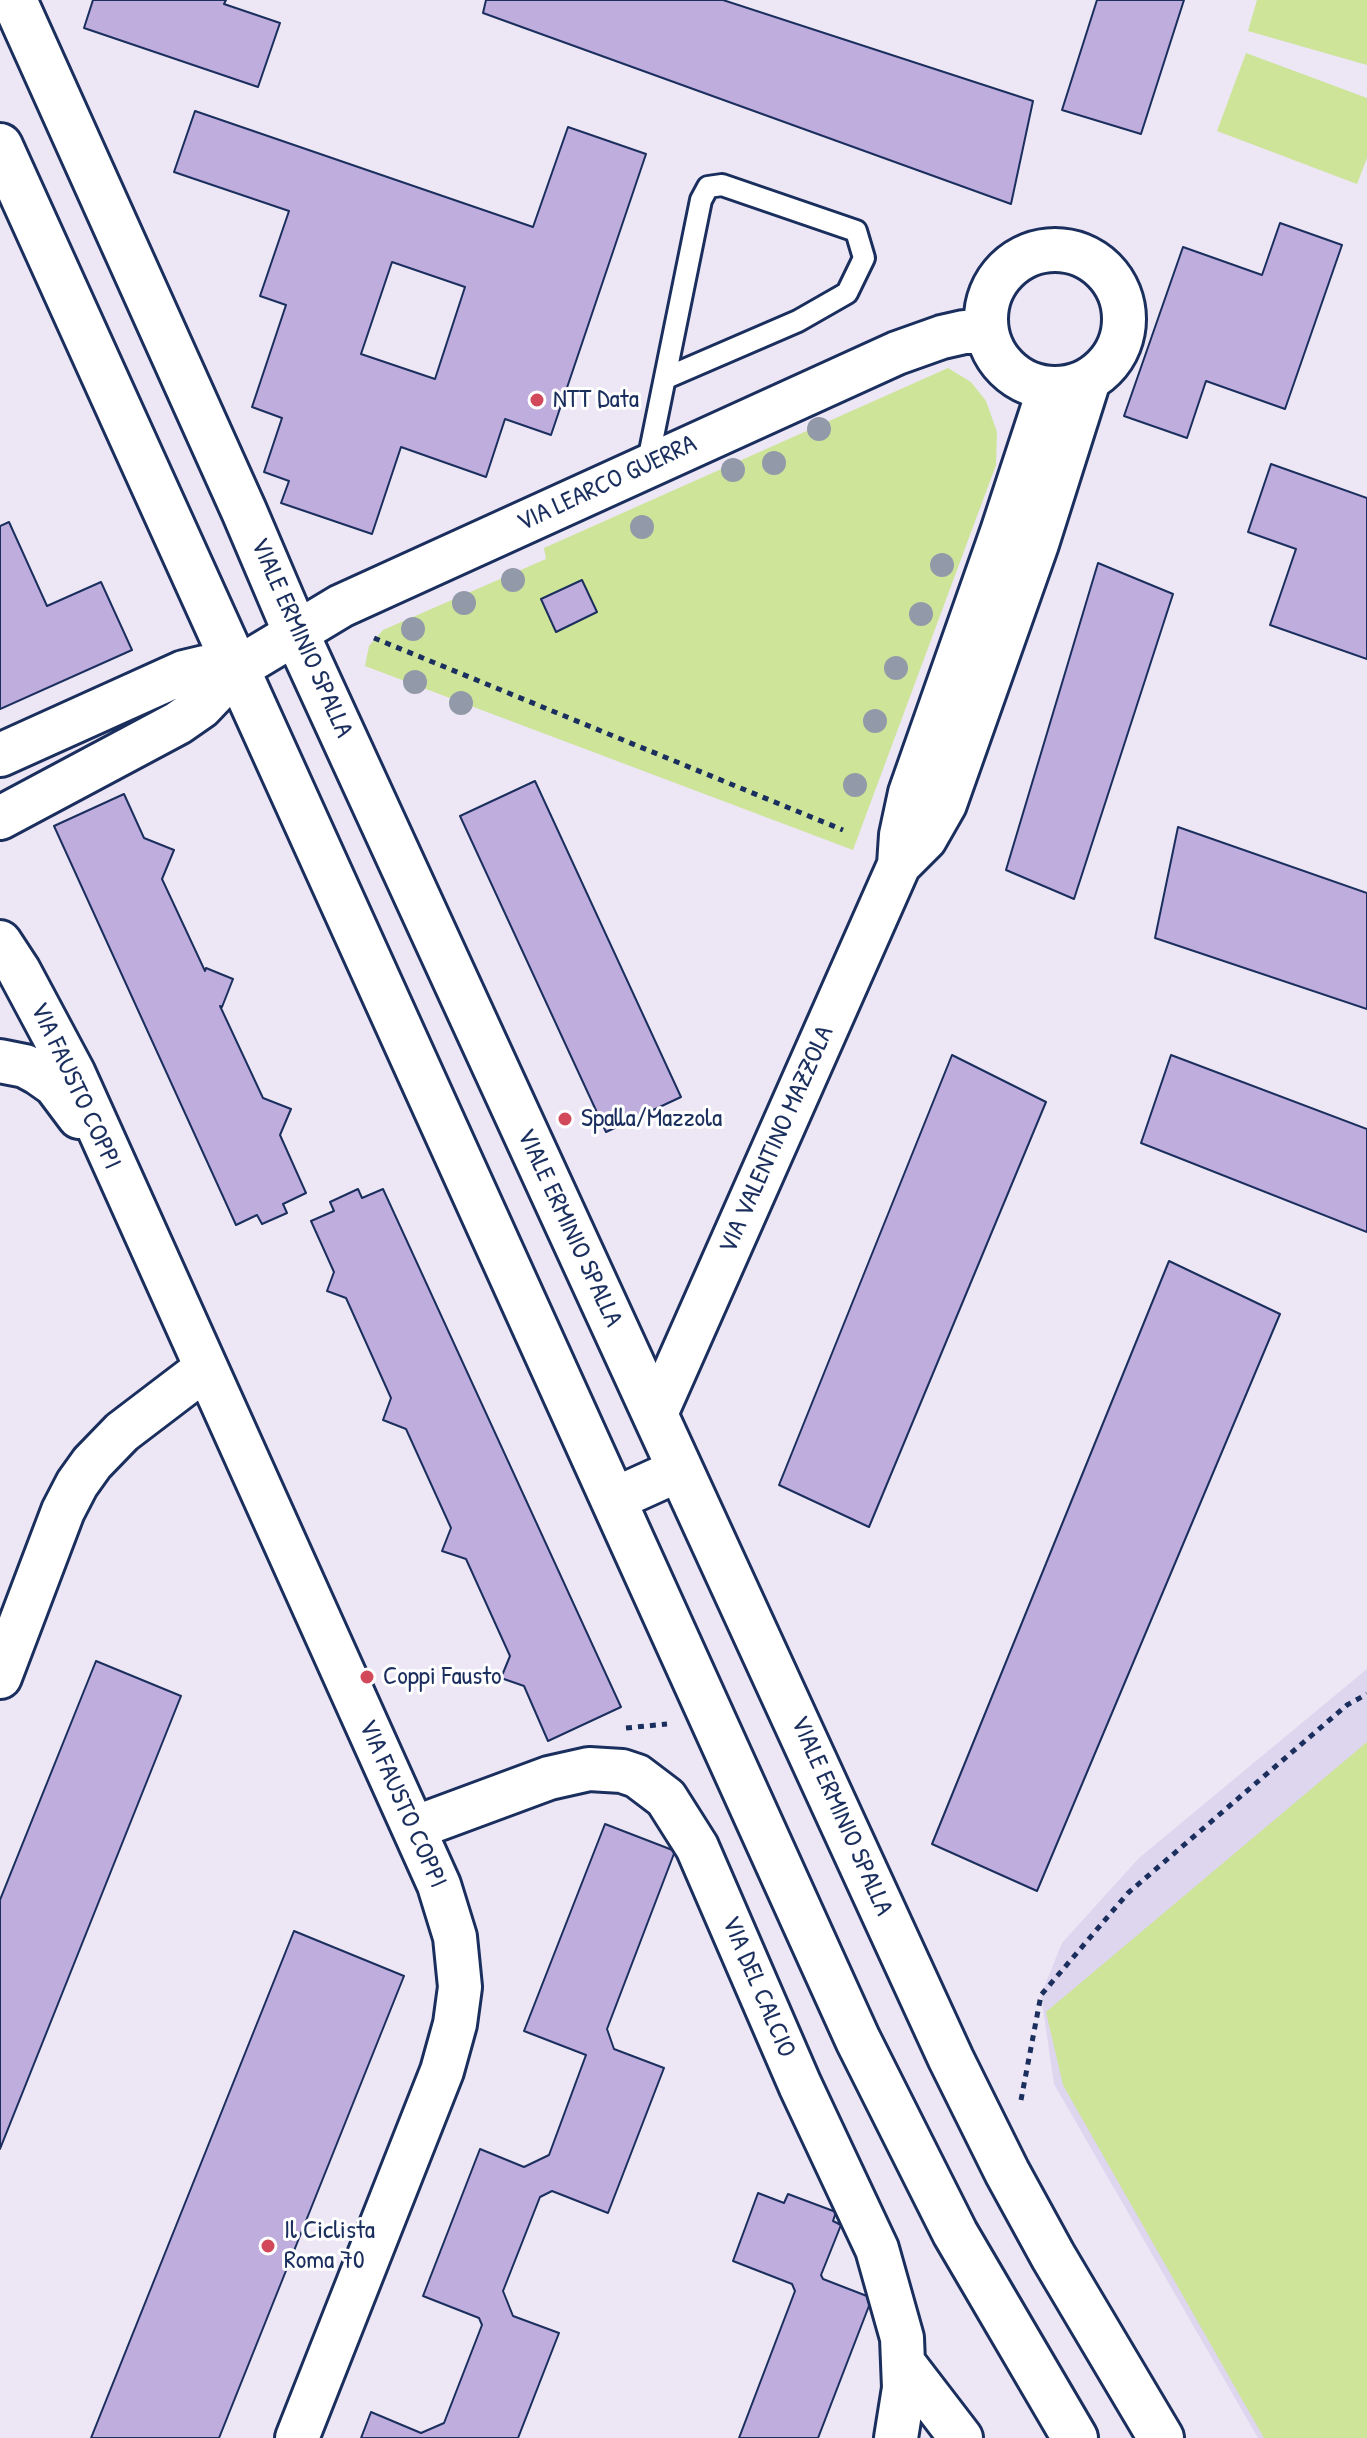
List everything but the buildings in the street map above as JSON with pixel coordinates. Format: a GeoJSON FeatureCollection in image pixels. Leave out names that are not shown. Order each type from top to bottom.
{"type":"FeatureCollection","features":[{"type":"Feature","properties":{"kind":"main road","name":"VIALE ERMINIO SPALLA"},"geometry":{"type":"LineString","coordinates":[[14,0],[238,496],[296,633],[951,2059],[1053,2256],[1161,2438]]}},
{"type":"Feature","properties":{"kind":"main road"},"geometry":{"type":"LineString","coordinates":[[0,146],[864,2052],[955,2233],[1075,2438]]}},
{"type":"Feature","properties":{"kind":"street"},"geometry":{"type":"LineString","coordinates":[[1060,250],[1081,255],[1100,267],[1114,284],[1123,305],[1124,327],[1117,349],[1105,367],[1069,384],[1029,384],[1011,374],[997,358],[987,332],[985,317],[989,296],[1001,276],[1017,261],[1037,252],[1060,250]]}},
{"type":"Feature","properties":{"kind":"street","name":"VIA LEARCO GUERRA"},"geometry":{"type":"LineString","coordinates":[[0,818],[195,712],[238,668],[341,606],[921,344],[964,332],[987,332]]}},
{"type":"Feature","properties":{"kind":"street","name":"VIA VALENTINO MAZZOLA"},"geometry":{"type":"LineString","coordinates":[[655,1416],[899,865],[901,835],[910,793],[1026,519],[1069,384]]}},
{"type":"Feature","properties":{"kind":"street"},"geometry":{"type":"LineString","coordinates":[[0,755],[184,672],[205,667],[238,668]]}},
{"type":"Feature","properties":{"kind":"street","name":"VIA FAUSTO COPPI"},"geometry":{"type":"LineString","coordinates":[[0,942],[54,1033],[414,1828],[439,1885],[455,1937],[460,1977],[455,2024],[442,2071],[297,2438]]}},
{"type":"Feature","properties":{"kind":"street","name":"VIA FAUSTO COPPI"},"geometry":{"type":"LineString","coordinates":[[0,1061],[25,1066],[55,1085],[124,1189]]}},
{"type":"Feature","properties":{"kind":"street"},"geometry":{"type":"LineString","coordinates":[[0,1677],[63,1511],[77,1484],[105,1447],[206,1368]]}},
{"type":"Feature","properties":{"kind":"street"},"geometry":{"type":"LineString","coordinates":[[615,1499],[679,1470]]}},
{"type":"Feature","properties":{"kind":"street","name":"VIA DEL CALCIO"},"geometry":{"type":"LineString","coordinates":[[414,1828],[549,1778],[589,1769],[622,1771],[637,1776],[666,1798],[697,1847],[800,2085],[877,2249],[900,2327],[905,2365],[903,2401],[896,2438]]}},
{"type":"Feature","properties":{"kind":"street"},"geometry":{"type":"LineString","coordinates":[[905,2365],[961,2438]]}},
{"type":"Feature","properties":{"kind":"lane"},"geometry":{"type":"LineString","coordinates":[[647,466],[701,200],[708,187],[722,185],[856,231],[864,258],[847,293],[798,321],[666,378]]}},
{"type":"Feature","properties":{"kind":"path"},"geometry":{"type":"LineString","coordinates":[[366,639],[374,638],[843,830]]}},
{"type":"Feature","properties":{"kind":"path"},"geometry":{"type":"LineString","coordinates":[[1007,2172],[1041,1995],[1128,1893],[1347,1705],[1367,1694]]}},
{"type":"Feature","properties":{"kind":"shaded area"},"geometry":{"type":"Polygon","coordinates":[[[1367,1669],[1367,2438],[1258,2438],[1054,2084],[1041,1995],[1062,1943],[1139,1858],[1367,1669]]]}},
{"type":"Feature","properties":{"kind":"green space"},"geometry":{"type":"Polygon","coordinates":[[[1257,0],[1367,0],[1367,65],[1248,31],[1257,0]]]}},
{"type":"Feature","properties":{"kind":"green space"},"geometry":{"type":"Polygon","coordinates":[[[1246,53],[1367,98],[1367,158],[1357,184],[1217,131],[1246,53]]]}},
{"type":"Feature","properties":{"kind":"green space"},"geometry":{"type":"Polygon","coordinates":[[[948,368],[971,382],[986,401],[997,432],[996,465],[853,850],[365,666],[369,646],[383,630],[546,559],[544,548],[948,368]]]}},
{"type":"Feature","properties":{"kind":"green space"},"geometry":{"type":"Polygon","coordinates":[[[1367,1742],[1367,2438],[1264,2438],[1063,2085],[1046,2012],[1367,1742]]]}},
{"type":"Feature","properties":{"kind":"place","name":"NTT Data"},"geometry":{"type":"Point","coordinates":[537,400]}},
{"type":"Feature","properties":{"kind":"place","name":"Spalla/Mazzola"},"geometry":{"type":"Point","coordinates":[565,1119]}},
{"type":"Feature","properties":{"kind":"place","name":"Coppi Fausto"},"geometry":{"type":"Point","coordinates":[367,1677]}},
{"type":"Feature","properties":{"kind":"place","name":"Il Ciclista Roma 70"},"geometry":{"type":"Point","coordinates":[268,2246]}}]}
